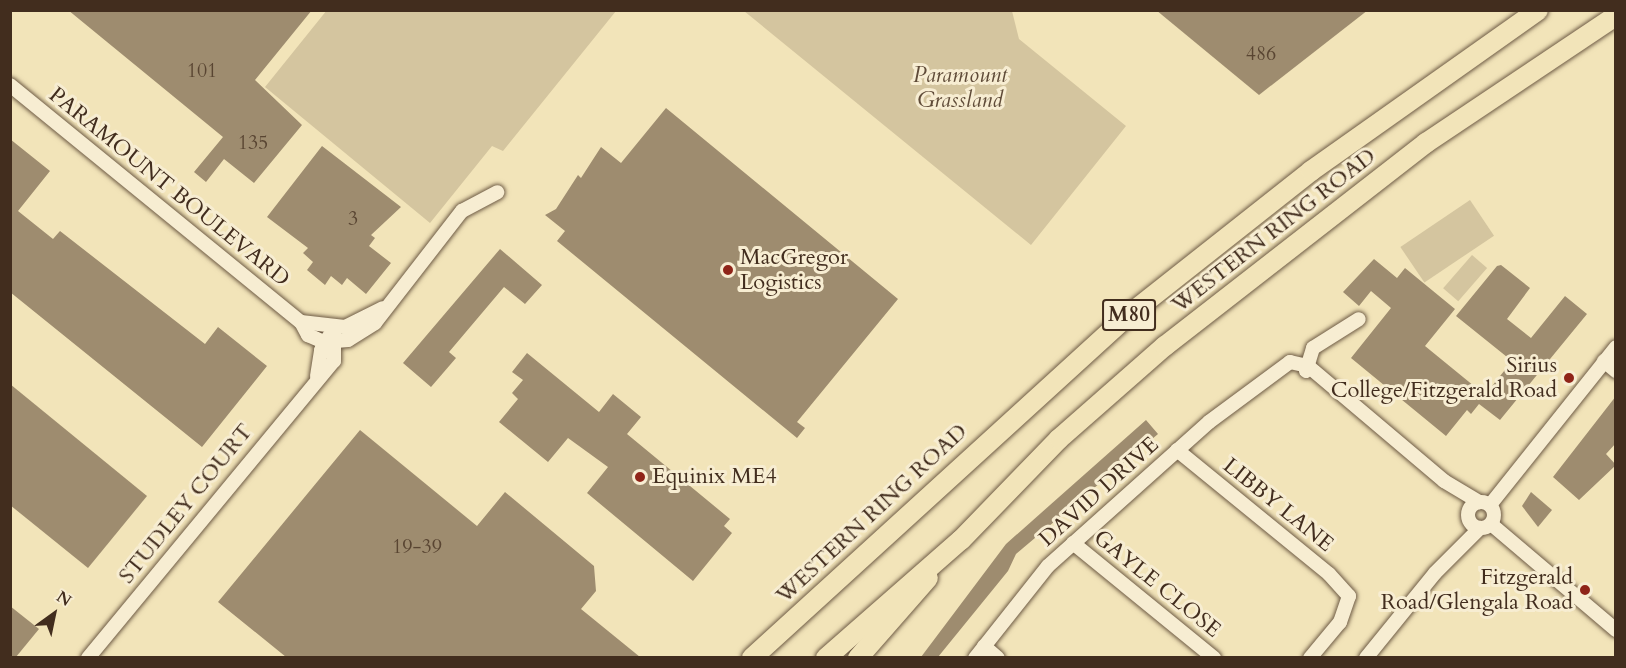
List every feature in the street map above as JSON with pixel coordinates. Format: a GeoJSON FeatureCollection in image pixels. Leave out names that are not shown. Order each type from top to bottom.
{"type":"FeatureCollection","features":[{"type":"Feature","properties":{"kind":"highway","name":"WESTERN RING ROAD"},"geometry":{"type":"LineString","coordinates":[[752,657],[1125,318],[1320,164],[1538,10]]}},
{"type":"Feature","properties":{"kind":"highway","name":"WESTERN RING ROAD"},"geometry":{"type":"LineString","coordinates":[[825,657],[961,540],[1059,439],[1283,250],[1426,143],[1616,16]]}},
{"type":"Feature","properties":{"kind":"highway"},"geometry":{"type":"LineString","coordinates":[[858,657],[961,540]]}},
{"type":"Feature","properties":{"kind":"street","name":"PARAMOUNT BOULEVARD"},"geometry":{"type":"LineString","coordinates":[[10,85],[301,322],[332,339]]}},
{"type":"Feature","properties":{"kind":"street"},"geometry":{"type":"LineString","coordinates":[[332,339],[366,331],[462,211],[496,192]]}},
{"type":"Feature","properties":{"kind":"street"},"geometry":{"type":"LineString","coordinates":[[1359,319],[1322,343],[1308,368],[1444,481],[1484,503],[1494,512],[1486,526],[1435,573],[1366,657]]}},
{"type":"Feature","properties":{"kind":"street","name":"STUDLEY COURT"},"geometry":{"type":"LineString","coordinates":[[88,657],[317,376],[332,339]]}},
{"type":"Feature","properties":{"kind":"street"},"geometry":{"type":"LineString","coordinates":[[1435,573],[1468,514],[1484,503],[1616,347]]}},
{"type":"Feature","properties":{"kind":"street"},"geometry":{"type":"LineString","coordinates":[[1604,361],[1616,370]]}},
{"type":"Feature","properties":{"kind":"street","name":"DAVID DRIVE"},"geometry":{"type":"LineString","coordinates":[[980,652],[1033,580],[1177,450],[1271,378],[1308,368]]}},
{"type":"Feature","properties":{"kind":"street","name":"LIBBY LANE"},"geometry":{"type":"LineString","coordinates":[[1177,450],[1329,574],[1349,596],[1340,622],[1310,657]]}},
{"type":"Feature","properties":{"kind":"street"},"geometry":{"type":"LineString","coordinates":[[1444,481],[1468,514],[1616,630]]}},
{"type":"Feature","properties":{"kind":"street","name":"GAYLE CLOSE"},"geometry":{"type":"LineString","coordinates":[[1073,543],[1214,657]]}},
{"type":"Feature","properties":{"kind":"street"},"geometry":{"type":"LineString","coordinates":[[980,652],[998,657]]}},
{"type":"Feature","properties":{"kind":"green space"},"geometry":{"type":"Polygon","coordinates":[[[327,10],[616,11],[503,151],[492,146],[430,223],[265,87],[327,10]]]}},
{"type":"Feature","properties":{"kind":"green space","name":"Paramount Grassland"},"geometry":{"type":"Polygon","coordinates":[[[744,11],[1012,11],[1019,39],[1126,126],[1031,245],[744,11]]]}},
{"type":"Feature","properties":{"kind":"green space"},"geometry":{"type":"Polygon","coordinates":[[[1470,200],[1494,236],[1424,283],[1400,247],[1470,200]]]}},
{"type":"Feature","properties":{"kind":"green space"},"geometry":{"type":"Polygon","coordinates":[[[1472,255],[1487,268],[1458,301],[1443,288],[1472,255]]]}},
{"type":"Feature","properties":{"kind":"building"},"geometry":{"type":"Polygon","coordinates":[[[68,10],[312,10],[255,80],[302,125],[254,183],[224,159],[206,182],[194,172],[223,137],[68,10]]]}},
{"type":"Feature","properties":{"kind":"building"},"geometry":{"type":"Polygon","coordinates":[[[1156,10],[1368,10],[1259,95],[1156,10]]]}},
{"type":"Feature","properties":{"kind":"building","name":"MacGregor Logistics"},"geometry":{"type":"Polygon","coordinates":[[[666,108],[898,299],[797,422],[805,428],[797,438],[557,241],[565,231],[545,215],[556,209],[578,175],[581,178],[601,147],[621,163],[666,108]]]}},
{"type":"Feature","properties":{"kind":"building"},"geometry":{"type":"Polygon","coordinates":[[[10,139],[50,171],[18,211],[53,239],[60,231],[205,344],[218,327],[267,366],[202,447],[10,292],[10,139]]]}},
{"type":"Feature","properties":{"kind":"building"},"geometry":{"type":"Polygon","coordinates":[[[322,146],[401,207],[371,235],[375,238],[369,246],[391,263],[366,294],[347,278],[342,285],[331,276],[325,285],[307,270],[313,262],[303,253],[308,248],[267,217],[322,146]]]}},
{"type":"Feature","properties":{"kind":"building"},"geometry":{"type":"Polygon","coordinates":[[[500,249],[542,285],[525,304],[504,287],[449,352],[456,358],[431,387],[403,363],[500,249]]]}},
{"type":"Feature","properties":{"kind":"building"},"geometry":{"type":"Polygon","coordinates":[[[1374,259],[1397,278],[1405,268],[1455,309],[1425,346],[1485,395],[1512,361],[1456,316],[1497,266],[1501,265],[1530,288],[1507,319],[1531,338],[1565,296],[1587,314],[1500,420],[1479,404],[1471,414],[1467,410],[1446,436],[1351,358],[1391,308],[1371,291],[1359,306],[1343,292],[1374,259]]]}},
{"type":"Feature","properties":{"kind":"building","name":"Equinix ME4"},"geometry":{"type":"Polygon","coordinates":[[[527,353],[599,412],[613,394],[641,417],[627,434],[730,519],[724,526],[732,533],[693,581],[587,493],[608,467],[568,438],[548,462],[499,422],[518,399],[512,393],[523,380],[512,372],[527,353]]]}},
{"type":"Feature","properties":{"kind":"building"},"geometry":{"type":"Polygon","coordinates":[[[10,384],[147,496],[88,568],[10,505],[10,384]]]}},
{"type":"Feature","properties":{"kind":"building"},"geometry":{"type":"Polygon","coordinates":[[[1616,396],[1616,443],[1606,454],[1616,465],[1579,500],[1553,477],[1616,396]]]}},
{"type":"Feature","properties":{"kind":"building"},"geometry":{"type":"Polygon","coordinates":[[[1146,420],[1158,434],[1016,554],[1008,571],[938,657],[921,657],[1006,544],[1146,420]]]}},
{"type":"Feature","properties":{"kind":"building"},"geometry":{"type":"Polygon","coordinates":[[[360,430],[477,526],[505,492],[594,566],[596,591],[581,609],[640,657],[286,657],[218,602],[360,430]]]}},
{"type":"Feature","properties":{"kind":"building"},"geometry":{"type":"Polygon","coordinates":[[[1531,492],[1552,510],[1538,527],[1522,506],[1531,492]]]}},
{"type":"Feature","properties":{"kind":"building"},"geometry":{"type":"Polygon","coordinates":[[[10,606],[39,629],[16,657],[10,657],[10,606]]]}},
{"type":"Feature","properties":{"kind":"place","name":"MacGregor Logistics"},"geometry":{"type":"Point","coordinates":[728,270]}},
{"type":"Feature","properties":{"kind":"place","name":"Sirius College/Fitzgerald Road"},"geometry":{"type":"Point","coordinates":[1569,378]}},
{"type":"Feature","properties":{"kind":"place","name":"Equinix ME4"},"geometry":{"type":"Point","coordinates":[640,477]}},
{"type":"Feature","properties":{"kind":"place","name":"Fitzgerald Road/Glengala Road"},"geometry":{"type":"Point","coordinates":[1585,590]}}]}
